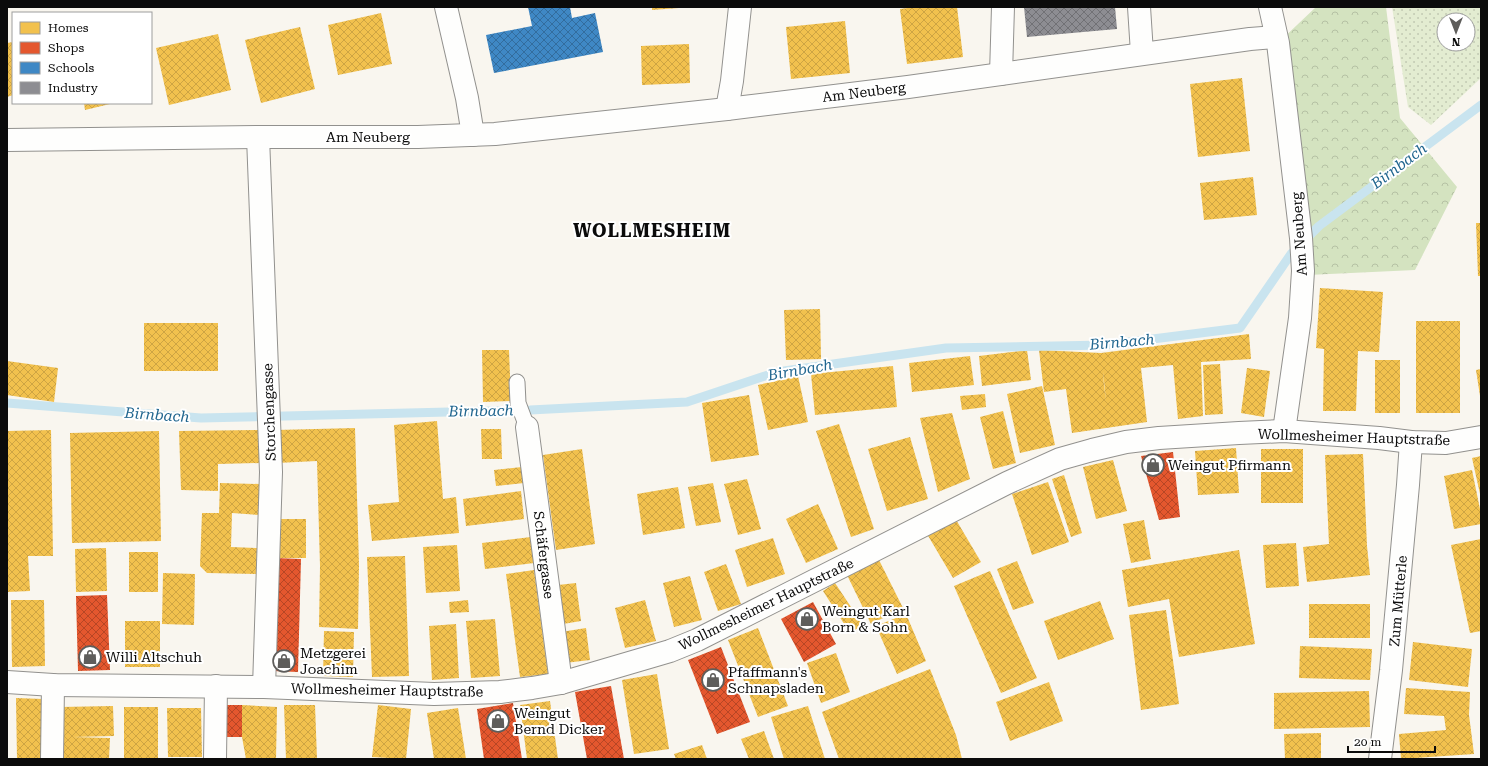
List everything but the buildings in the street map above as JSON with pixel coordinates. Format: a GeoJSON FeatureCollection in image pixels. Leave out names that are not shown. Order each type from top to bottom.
{"type":"FeatureCollection","features":[{"type":"Feature","properties":{"kind":"street"},"geometry":{"type":"LineString","coordinates":[[446,7],[473,135]]}},
{"type":"Feature","properties":{"kind":"street"},"geometry":{"type":"LineString","coordinates":[[727,109],[732,81],[740,7]]}},
{"type":"Feature","properties":{"kind":"street"},"geometry":{"type":"LineString","coordinates":[[1001,74],[1003,7]]}},
{"type":"Feature","properties":{"kind":"street"},"geometry":{"type":"LineString","coordinates":[[1139,7],[1142,53]]}},
{"type":"Feature","properties":{"kind":"street","name":"Am Neuberg"},"geometry":{"type":"LineString","coordinates":[[1270,7],[1276,37],[1301,238],[1302,299],[1284,431]]}},
{"type":"Feature","properties":{"kind":"street","name":"Am Neuberg"},"geometry":{"type":"LineString","coordinates":[[7,140],[418,137],[473,135],[727,109],[908,87],[1142,53],[1276,37]]}},
{"type":"Feature","properties":{"kind":"street","name":"Storchengasse"},"geometry":{"type":"LineString","coordinates":[[258,137],[271,472],[264,687]]}},
{"type":"Feature","properties":{"kind":"street","name":"Schäfergasse"},"geometry":{"type":"LineString","coordinates":[[527,427],[561,683]]}},
{"type":"Feature","properties":{"kind":"street","name":"Wollmesheimer Hauptstraße"},"geometry":{"type":"LineString","coordinates":[[7,682],[53,685],[264,687],[434,694],[466,694],[532,688],[561,683],[656,655],[697,640],[1007,483],[1060,459],[1126,442],[1195,435],[1284,431],[1379,438],[1411,442],[1446,443],[1481,437]]}},
{"type":"Feature","properties":{"kind":"street","name":"Zum Mütterle"},"geometry":{"type":"LineString","coordinates":[[1380,759],[1391,670],[1411,442]]}},
{"type":"Feature","properties":{"kind":"street"},"geometry":{"type":"LineString","coordinates":[[52,759],[53,685]]}},
{"type":"Feature","properties":{"kind":"street"},"geometry":{"type":"LineString","coordinates":[[215,759],[216,686]]}},
{"type":"Feature","properties":{"kind":"lane"},"geometry":{"type":"LineString","coordinates":[[517,382],[518,403],[527,427]]}},
{"type":"Feature","properties":{"kind":"green space"},"geometry":{"type":"Polygon","coordinates":[[[1316,7],[1386,7],[1400,118],[1457,187],[1415,270],[1308,275],[1278,43],[1316,7]]]}},
{"type":"Feature","properties":{"kind":"green space"},"geometry":{"type":"Polygon","coordinates":[[[1392,7],[1481,7],[1481,78],[1431,125],[1408,107],[1392,7]]]}},
{"type":"Feature","properties":{"kind":"waterway","name":"Birnbach"},"geometry":{"type":"LineString","coordinates":[[7,403],[201,418],[530,410],[687,402],[777,372],[946,348],[1105,345],[1240,328],[1291,254],[1319,226],[1481,105]]}},
{"type":"Feature","properties":{"kind":"place","name":"Weingut Pfirmann"},"geometry":{"type":"Point","coordinates":[1153,465]}},
{"type":"Feature","properties":{"kind":"place","name":"Weingut Karl Born & Sohn"},"geometry":{"type":"Point","coordinates":[807,619]}},
{"type":"Feature","properties":{"kind":"place","name":"Willi Altschuh"},"geometry":{"type":"Point","coordinates":[90,657]}},
{"type":"Feature","properties":{"kind":"place","name":"Metzgerei Joachim"},"geometry":{"type":"Point","coordinates":[284,661]}},
{"type":"Feature","properties":{"kind":"place","name":"Pfaffmann's Schnapsladen"},"geometry":{"type":"Point","coordinates":[713,680]}},
{"type":"Feature","properties":{"kind":"place","name":"Weingut Bernd Dicker"},"geometry":{"type":"Point","coordinates":[498,721]}},
{"type":"Feature","properties":{"kind":"district","name":"WOLLMESHEIM"},"geometry":{"type":"Point","coordinates":[652,230]}}]}
